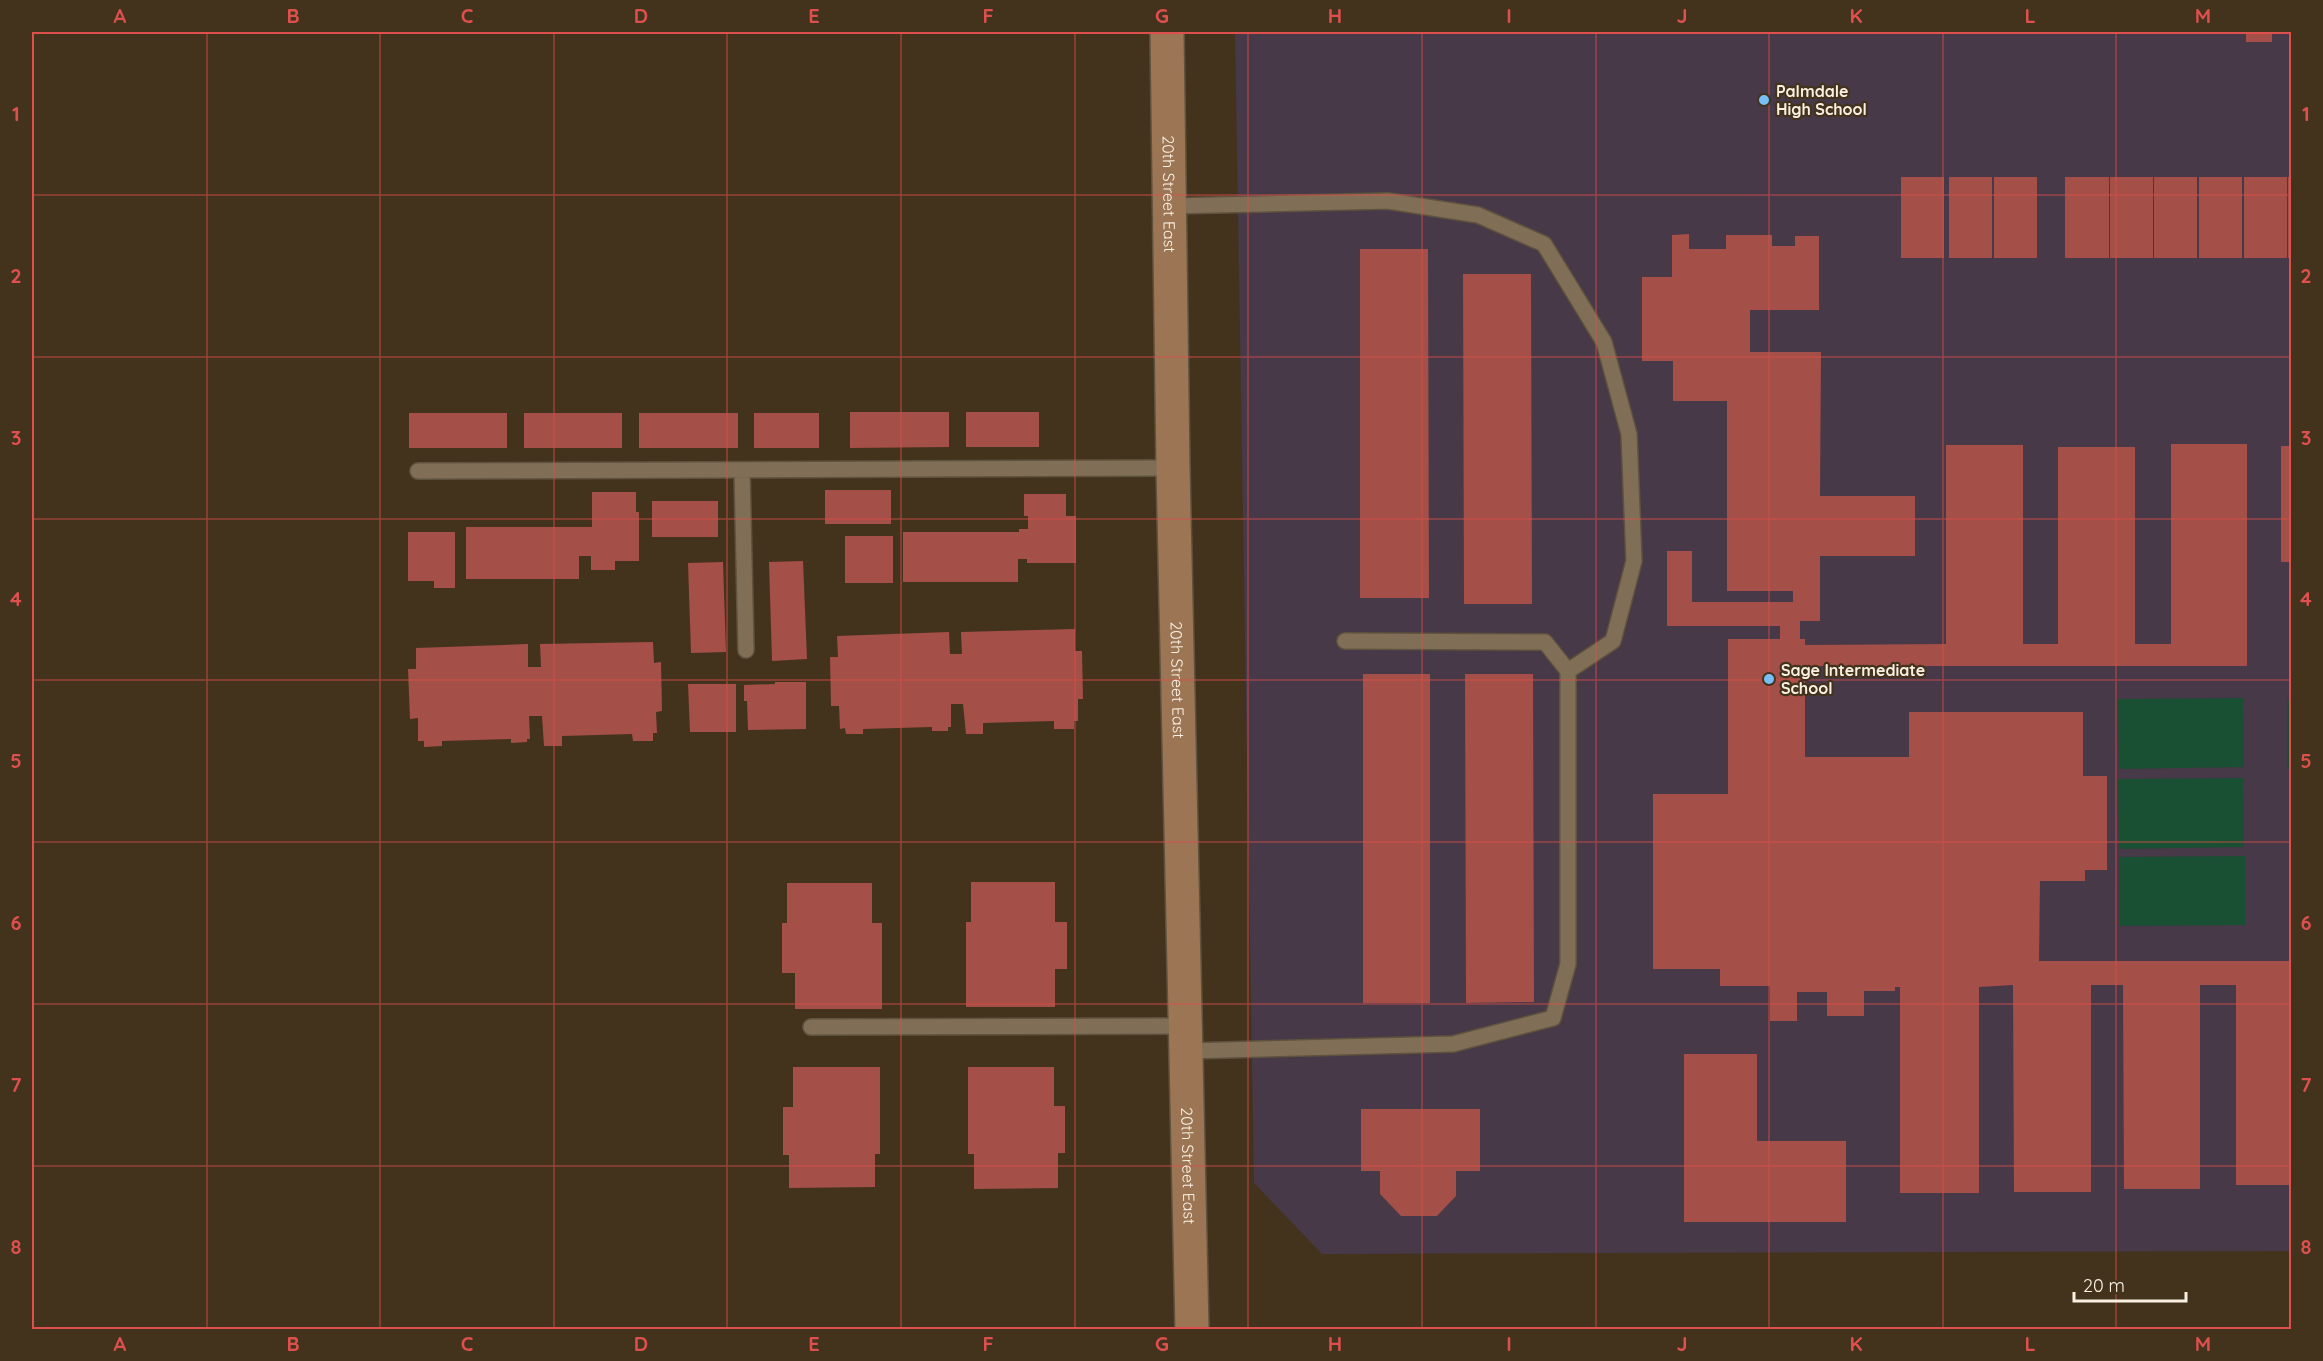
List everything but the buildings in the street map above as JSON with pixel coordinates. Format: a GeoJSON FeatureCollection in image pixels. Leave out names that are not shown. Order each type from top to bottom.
{"type":"FeatureCollection","features":[{"type":"Feature","properties":{"kind":"street","name":"20th Street East"},"geometry":{"type":"LineString","coordinates":[[1167,32],[1173,468],[1192,1329]]}},
{"type":"Feature","properties":{"kind":"lane"},"geometry":{"type":"LineString","coordinates":[[1170,206],[1389,201],[1478,215],[1544,244],[1604,342],[1629,434],[1634,561],[1613,640],[1568,670]]}},
{"type":"Feature","properties":{"kind":"lane"},"geometry":{"type":"LineString","coordinates":[[418,471],[1173,468]]}},
{"type":"Feature","properties":{"kind":"lane"},"geometry":{"type":"LineString","coordinates":[[742,470],[746,650]]}},
{"type":"Feature","properties":{"kind":"lane"},"geometry":{"type":"LineString","coordinates":[[812,1028],[1453,1044],[1553,1018],[1568,964],[1568,670],[1545,642],[1345,641]]}},
{"type":"Feature","properties":{"kind":"shaded area","name":"Sage Intermediate School"},"geometry":{"type":"Polygon","coordinates":[[[1235,32],[2291,32],[2291,1251],[1322,1254],[1254,1183],[1235,32]]]}},
{"type":"Feature","properties":{"kind":"green space"},"geometry":{"type":"Polygon","coordinates":[[[2243,698],[2244,767],[2119,769],[2118,699],[2243,698]]]}},
{"type":"Feature","properties":{"kind":"green space"},"geometry":{"type":"Polygon","coordinates":[[[2287,700],[2291,700],[2291,769],[2287,769],[2287,700]]]}},
{"type":"Feature","properties":{"kind":"green space"},"geometry":{"type":"Polygon","coordinates":[[[2243,778],[2244,847],[2119,849],[2118,779],[2243,778]]]}},
{"type":"Feature","properties":{"kind":"green space"},"geometry":{"type":"Polygon","coordinates":[[[2245,856],[2245,925],[2120,926],[2119,857],[2245,856]]]}},
{"type":"Feature","properties":{"kind":"place","name":"Palmdale High School"},"geometry":{"type":"Point","coordinates":[1764,100]}},
{"type":"Feature","properties":{"kind":"place","name":"Sage Intermediate School"},"geometry":{"type":"Point","coordinates":[1769,679]}}]}
